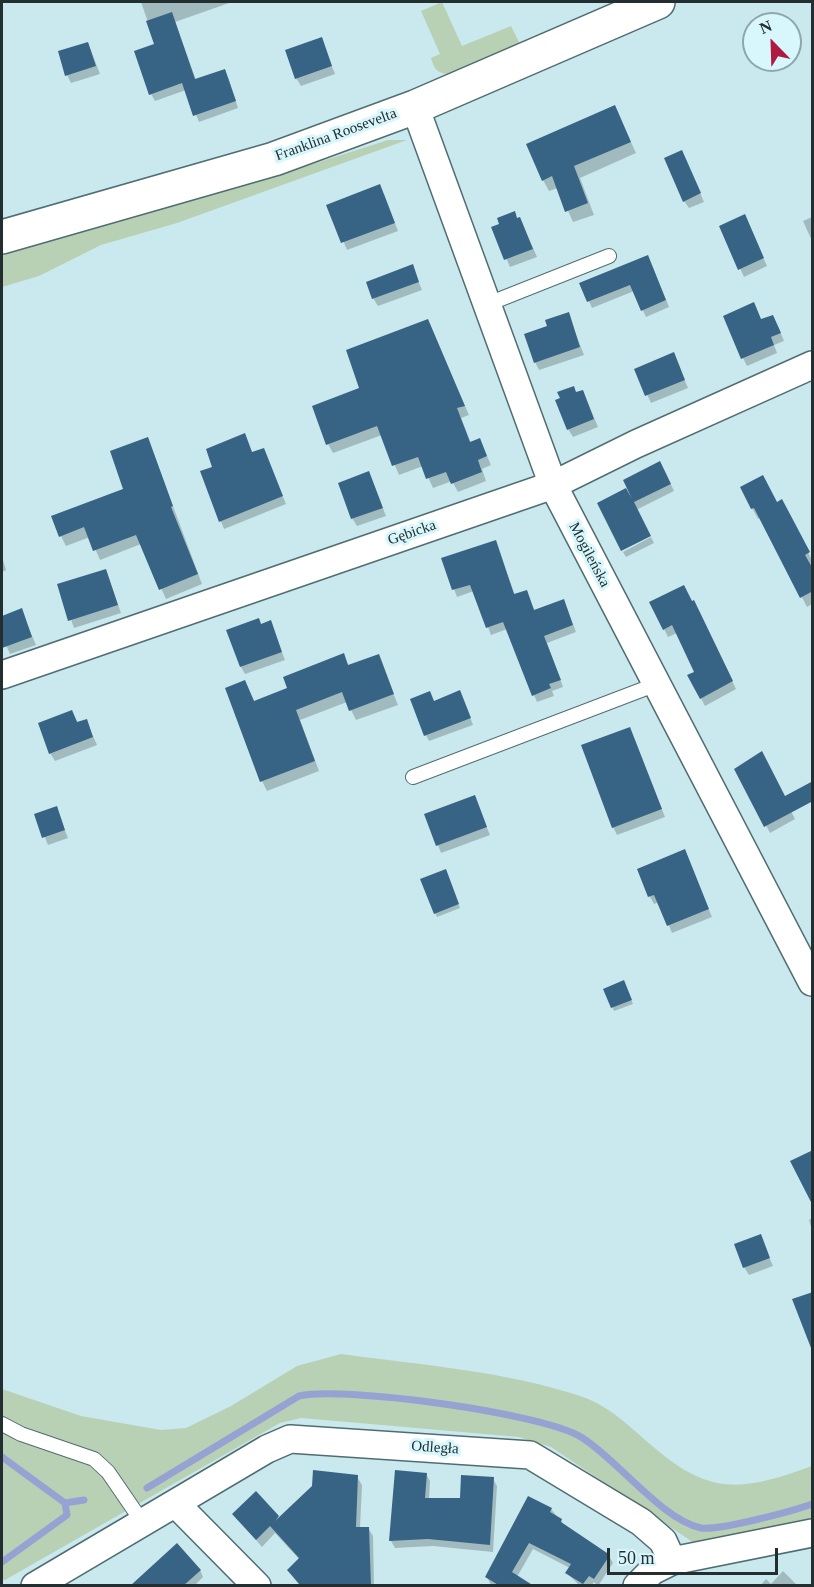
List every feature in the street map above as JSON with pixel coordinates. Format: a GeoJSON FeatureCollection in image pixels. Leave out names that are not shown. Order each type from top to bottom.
{"type":"FeatureCollection","features":[{"type":"Feature","properties":{"kind":"street","name":"Franklina Roosevelta"},"geometry":{"type":"LineString","coordinates":[[2,237],[274,159],[415,106],[658,2]]}},
{"type":"Feature","properties":{"kind":"street","name":"Mogileńska"},"geometry":{"type":"LineString","coordinates":[[415,106],[553,485],[813,982]]}},
{"type":"Feature","properties":{"kind":"street","name":"Gębicka"},"geometry":{"type":"LineString","coordinates":[[2,675],[553,485],[636,444],[813,365]]}},
{"type":"Feature","properties":{"kind":"street","name":"Odległa"},"geometry":{"type":"LineString","coordinates":[[35,1586],[267,1449],[290,1439],[530,1455],[641,1522],[663,1541],[672,1561]]}},
{"type":"Feature","properties":{"kind":"street"},"geometry":{"type":"LineString","coordinates":[[176,1504],[257,1586]]}},
{"type":"Feature","properties":{"kind":"street"},"geometry":{"type":"LineString","coordinates":[[637,1586],[652,1571],[672,1561],[812,1533]]}},
{"type":"Feature","properties":{"kind":"lane"},"geometry":{"type":"LineString","coordinates":[[488,304],[609,256]]}},
{"type":"Feature","properties":{"kind":"lane"},"geometry":{"type":"LineString","coordinates":[[413,777],[657,684]]}},
{"type":"Feature","properties":{"kind":"lane"},"geometry":{"type":"LineString","coordinates":[[2,1424],[21,1434],[94,1459],[108,1472],[143,1522]]}},
{"type":"Feature","properties":{"kind":"green space"},"geometry":{"type":"Polygon","coordinates":[[[442,2],[462,46],[511,26],[520,44],[448,74],[438,71],[431,58],[440,54],[421,11],[442,2]]]}},
{"type":"Feature","properties":{"kind":"green space"},"geometry":{"type":"Polygon","coordinates":[[[388,140],[407,140],[177,223],[101,245],[39,276],[2,287],[2,252],[285,173],[388,140]]]}},
{"type":"Feature","properties":{"kind":"green space"},"geometry":{"type":"Polygon","coordinates":[[[341,1354],[494,1375],[583,1397],[610,1411],[671,1461],[708,1481],[745,1484],[765,1481],[812,1466],[812,1519],[697,1545],[551,1447],[519,1437],[301,1418],[280,1423],[5,1580],[2,1579],[2,1389],[81,1416],[161,1430],[186,1428],[231,1406],[297,1366],[341,1354]]]}},
{"type":"Feature","properties":{"kind":"building"},"geometry":{"type":"Polygon","coordinates":[[[172,12],[195,79],[225,69],[236,101],[193,116],[182,83],[149,95],[134,51],[154,44],[146,21],[172,12]]]}},
{"type":"Feature","properties":{"kind":"building"},"geometry":{"type":"Polygon","coordinates":[[[322,37],[332,66],[295,79],[285,50],[322,37]]]}},
{"type":"Feature","properties":{"kind":"building"},"geometry":{"type":"Polygon","coordinates":[[[88,42],[96,66],[65,76],[58,51],[88,42]]]}},
{"type":"Feature","properties":{"kind":"building"},"geometry":{"type":"Polygon","coordinates":[[[615,105],[631,142],[574,166],[588,203],[565,212],[552,176],[542,181],[526,144],[615,105]]]}},
{"type":"Feature","properties":{"kind":"building"},"geometry":{"type":"Polygon","coordinates":[[[682,150],[701,193],[683,202],[664,158],[682,150]]]}},
{"type":"Feature","properties":{"kind":"building"},"geometry":{"type":"Polygon","coordinates":[[[380,184],[395,223],[341,243],[326,205],[380,184]]]}},
{"type":"Feature","properties":{"kind":"building"},"geometry":{"type":"Polygon","coordinates":[[[515,211],[517,218],[520,217],[533,249],[504,260],[491,227],[499,224],[497,218],[515,211]]]}},
{"type":"Feature","properties":{"kind":"building"},"geometry":{"type":"Polygon","coordinates":[[[745,214],[764,258],[738,270],[719,226],[745,214]]]}},
{"type":"Feature","properties":{"kind":"building"},"geometry":{"type":"Polygon","coordinates":[[[648,255],[666,300],[641,311],[630,285],[587,302],[579,283],[648,255]]]}},
{"type":"Feature","properties":{"kind":"building"},"geometry":{"type":"Polygon","coordinates":[[[413,264],[419,282],[372,299],[366,282],[413,264]]]}},
{"type":"Feature","properties":{"kind":"building"},"geometry":{"type":"Polygon","coordinates":[[[754,302],[761,319],[773,315],[781,333],[771,337],[774,345],[741,359],[723,316],[754,302]]]}},
{"type":"Feature","properties":{"kind":"building"},"geometry":{"type":"Polygon","coordinates":[[[569,312],[580,347],[534,363],[524,334],[547,326],[545,320],[569,312]]]}},
{"type":"Feature","properties":{"kind":"building"},"geometry":{"type":"Polygon","coordinates":[[[428,319],[465,406],[457,408],[470,442],[480,438],[487,456],[478,460],[482,472],[451,484],[446,472],[426,479],[418,457],[392,466],[377,426],[326,445],[312,406],[359,388],[346,350],[428,319]]]}},
{"type":"Feature","properties":{"kind":"building"},"geometry":{"type":"Polygon","coordinates":[[[674,352],[685,380],[645,396],[634,369],[674,352]]]}},
{"type":"Feature","properties":{"kind":"building"},"geometry":{"type":"Polygon","coordinates":[[[574,386],[576,392],[583,390],[594,419],[567,430],[555,400],[560,398],[557,392],[574,386]]]}},
{"type":"Feature","properties":{"kind":"building"},"geometry":{"type":"Polygon","coordinates":[[[245,433],[252,452],[264,448],[283,496],[219,522],[200,471],[212,467],[206,449],[245,433]]]}},
{"type":"Feature","properties":{"kind":"building"},"geometry":{"type":"Polygon","coordinates":[[[148,437],[173,506],[171,507],[198,574],[159,590],[136,535],[93,551],[84,527],[59,537],[51,516],[123,489],[110,451],[148,437]]]}},
{"type":"Feature","properties":{"kind":"building"},"geometry":{"type":"Polygon","coordinates":[[[660,461],[671,484],[634,502],[651,536],[621,551],[597,503],[626,488],[632,499],[623,480],[660,461]]]}},
{"type":"Feature","properties":{"kind":"building"},"geometry":{"type":"Polygon","coordinates":[[[369,471],[383,508],[351,519],[338,483],[369,471]]]}},
{"type":"Feature","properties":{"kind":"building"},"geometry":{"type":"Polygon","coordinates":[[[763,475],[777,502],[782,499],[810,552],[805,555],[813,569],[813,591],[800,598],[754,508],[751,509],[740,487],[763,475]]]}},
{"type":"Feature","properties":{"kind":"building"},"geometry":{"type":"Polygon","coordinates":[[[496,540],[514,594],[527,590],[534,610],[564,599],[573,625],[544,636],[561,680],[549,684],[551,688],[532,696],[503,622],[486,628],[470,585],[452,590],[441,558],[496,540]]]}},
{"type":"Feature","properties":{"kind":"building"},"geometry":{"type":"Polygon","coordinates":[[[106,569],[118,605],[68,621],[57,584],[106,569]]]}},
{"type":"Feature","properties":{"kind":"building"},"geometry":{"type":"Polygon","coordinates":[[[684,585],[692,601],[694,600],[733,681],[700,699],[687,675],[694,672],[672,625],[663,630],[649,602],[684,585]]]}},
{"type":"Feature","properties":{"kind":"building"},"geometry":{"type":"Polygon","coordinates":[[[22,608],[32,637],[2,648],[2,616],[22,608]]]}},
{"type":"Feature","properties":{"kind":"building"},"geometry":{"type":"Polygon","coordinates":[[[259,618],[261,624],[271,620],[282,652],[240,667],[226,630],[259,618]]]}},
{"type":"Feature","properties":{"kind":"building"},"geometry":{"type":"Polygon","coordinates":[[[344,653],[348,665],[379,654],[394,694],[349,711],[342,692],[296,710],[315,761],[260,782],[225,688],[245,680],[254,701],[287,688],[283,677],[344,653]]]}},
{"type":"Feature","properties":{"kind":"building"},"geometry":{"type":"Polygon","coordinates":[[[460,690],[471,718],[424,736],[410,699],[430,691],[434,701],[460,690]]]}},
{"type":"Feature","properties":{"kind":"building"},"geometry":{"type":"Polygon","coordinates":[[[72,710],[77,722],[87,719],[93,737],[49,754],[38,723],[72,710]]]}},
{"type":"Feature","properties":{"kind":"building"},"geometry":{"type":"Polygon","coordinates":[[[630,727],[662,809],[612,828],[581,745],[630,727]]]}},
{"type":"Feature","properties":{"kind":"building"},"geometry":{"type":"Polygon","coordinates":[[[762,751],[785,796],[813,781],[813,801],[764,827],[734,769],[762,751]]]}},
{"type":"Feature","properties":{"kind":"building"},"geometry":{"type":"Polygon","coordinates":[[[475,795],[487,827],[436,846],[424,814],[475,795]]]}},
{"type":"Feature","properties":{"kind":"building"},"geometry":{"type":"Polygon","coordinates":[[[57,806],[65,830],[42,838],[34,814],[57,806]]]}},
{"type":"Feature","properties":{"kind":"building"},"geometry":{"type":"Polygon","coordinates":[[[685,849],[709,909],[667,926],[654,895],[648,897],[637,869],[685,849]]]}},
{"type":"Feature","properties":{"kind":"building"},"geometry":{"type":"Polygon","coordinates":[[[446,869],[459,904],[434,914],[420,879],[446,869]]]}},
{"type":"Feature","properties":{"kind":"building"},"geometry":{"type":"Polygon","coordinates":[[[624,980],[632,1000],[611,1008],[603,989],[624,980]]]}},
{"type":"Feature","properties":{"kind":"building"},"geometry":{"type":"Polygon","coordinates":[[[813,1150],[813,1206],[790,1161],[813,1150]]]}},
{"type":"Feature","properties":{"kind":"building"},"geometry":{"type":"Polygon","coordinates":[[[761,1234],[770,1258],[743,1268],[734,1244],[761,1234]]]}},
{"type":"Feature","properties":{"kind":"building"},"geometry":{"type":"Polygon","coordinates":[[[813,1292],[813,1348],[811,1348],[792,1299],[813,1292]]]}},
{"type":"Feature","properties":{"kind":"building"},"geometry":{"type":"Polygon","coordinates":[[[313,1470],[358,1475],[356,1527],[369,1527],[371,1586],[301,1586],[287,1570],[299,1558],[270,1526],[256,1540],[232,1514],[256,1491],[279,1516],[275,1521],[312,1486],[313,1470]]]}},
{"type":"Feature","properties":{"kind":"building"},"geometry":{"type":"Polygon","coordinates":[[[395,1470],[427,1473],[425,1498],[460,1498],[461,1475],[494,1477],[490,1545],[428,1539],[389,1541],[395,1470]]]}},
{"type":"Feature","properties":{"kind":"building"},"geometry":{"type":"Polygon","coordinates":[[[528,1496],[552,1508],[550,1512],[562,1519],[561,1522],[610,1555],[594,1579],[589,1576],[583,1584],[565,1573],[571,1564],[529,1543],[512,1572],[534,1586],[500,1586],[485,1577],[528,1496]]]}},
{"type":"Feature","properties":{"kind":"building"},"geometry":{"type":"Polygon","coordinates":[[[177,1543],[201,1570],[183,1586],[130,1586],[177,1543]]]}},
{"type":"Feature","properties":{"kind":"waterway"},"geometry":{"type":"LineString","coordinates":[[147,1488],[299,1396],[322,1394],[398,1398],[442,1404],[527,1419],[560,1428],[581,1437],[595,1447],[670,1513],[701,1528],[739,1524],[812,1504]]}},
{"type":"Feature","properties":{"kind":"waterway"},"geometry":{"type":"LineString","coordinates":[[2,1457],[65,1503],[84,1500]]}},
{"type":"Feature","properties":{"kind":"waterway"},"geometry":{"type":"LineString","coordinates":[[2,1562],[67,1515],[65,1503]]}}]}
